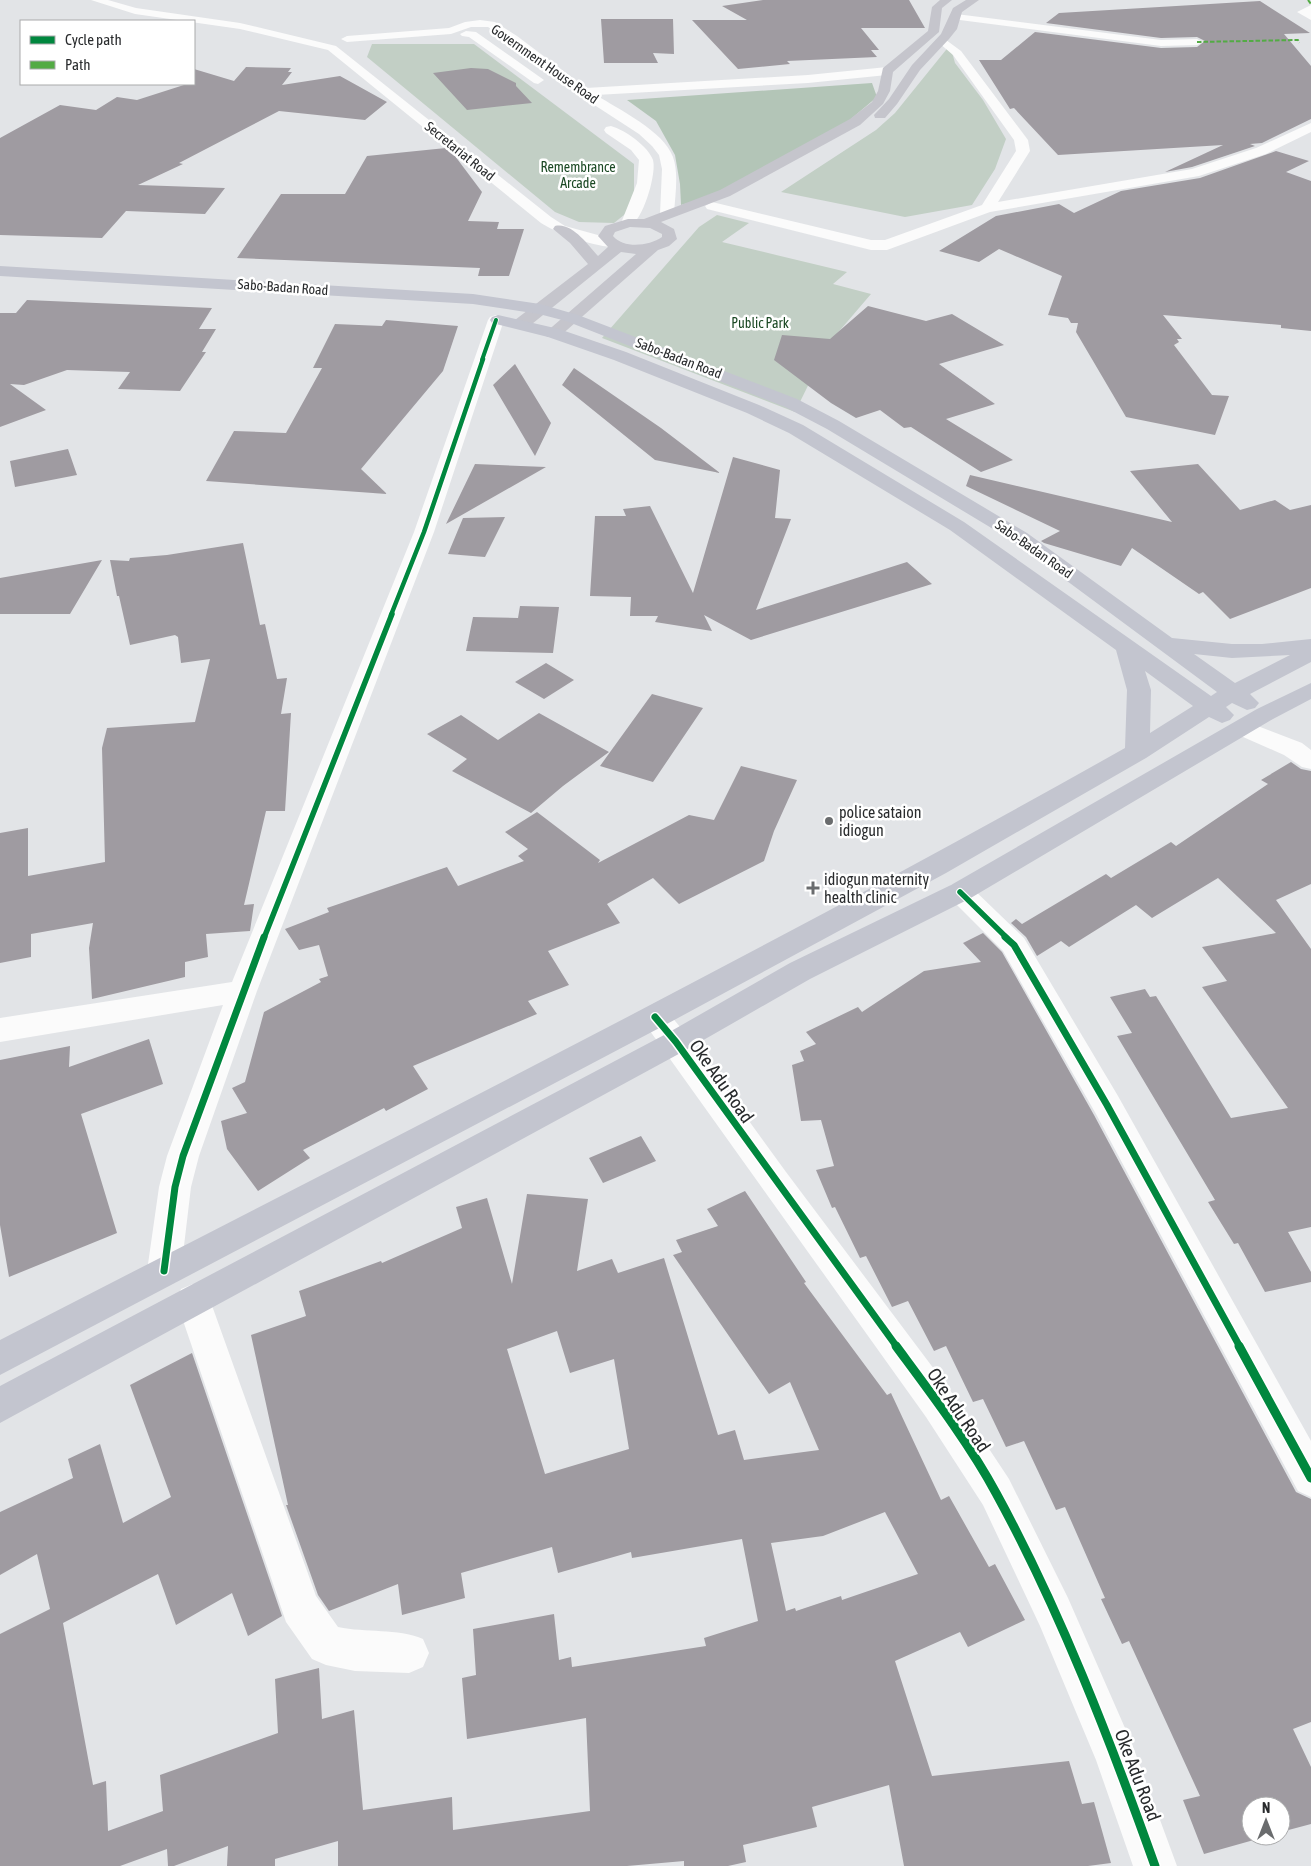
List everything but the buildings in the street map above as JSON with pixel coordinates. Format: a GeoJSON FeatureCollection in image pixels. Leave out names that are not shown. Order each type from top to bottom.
{"type":"FeatureCollection","features":[{"type":"Feature","properties":{"kind":"highway","name":"Sabo-Badan Road"},"geometry":{"type":"LineString","coordinates":[[0,270],[496,320],[521,324],[553,333],[753,409],[796,429],[957,526],[1126,645],[1222,700],[1254,721]]}},
{"type":"Feature","properties":{"kind":"highway","name":"Sabo-Badan Road"},"geometry":{"type":"LineString","coordinates":[[0,284],[177,287],[473,299],[540,309],[572,318],[791,403],[833,425],[1020,537],[1166,644],[1222,700],[1254,721]]}},
{"type":"Feature","properties":{"kind":"highway"},"geometry":{"type":"LineString","coordinates":[[1103,628],[1129,618]]}},
{"type":"Feature","properties":{"kind":"highway"},"geometry":{"type":"LineString","coordinates":[[1166,644],[1232,651],[1262,651],[1311,646]]}},
{"type":"Feature","properties":{"kind":"highway"},"geometry":{"type":"LineString","coordinates":[[1126,645],[1139,690],[1137,752]]}},
{"type":"Feature","properties":{"kind":"highway"},"geometry":{"type":"LineString","coordinates":[[0,1405],[193,1300],[666,1029],[936,866],[1137,752],[1222,700],[1311,653]]}},
{"type":"Feature","properties":{"kind":"highway"},"geometry":{"type":"LineString","coordinates":[[0,1358],[164,1271],[666,1029],[800,972],[960,892],[1254,721],[1311,690]]}},
{"type":"Feature","properties":{"kind":"main road"},"geometry":{"type":"LineString","coordinates":[[653,247],[635,249],[614,245],[605,236],[610,229],[622,225],[646,223],[725,193],[855,122],[877,104],[884,91],[887,71],[933,32],[938,7],[947,0]]}},
{"type":"Feature","properties":{"kind":"main road"},"geometry":{"type":"LineString","coordinates":[[669,232],[712,206],[792,166],[877,117],[894,101],[911,73],[942,40],[956,17],[957,10],[974,0]]}},
{"type":"Feature","properties":{"kind":"main road"},"geometry":{"type":"LineString","coordinates":[[553,333],[653,247],[670,239],[669,232],[664,228],[646,223]]}},
{"type":"Feature","properties":{"kind":"main road"},"geometry":{"type":"LineString","coordinates":[[557,226],[575,240],[597,265]]}},
{"type":"Feature","properties":{"kind":"main road"},"geometry":{"type":"LineString","coordinates":[[521,324],[597,265],[614,245]]}},
{"type":"Feature","properties":{"kind":"street","name":"Government House Road"},"geometry":{"type":"LineString","coordinates":[[96,0],[135,11],[240,26],[344,44],[472,34],[552,90]]}},
{"type":"Feature","properties":{"kind":"street"},"geometry":{"type":"LineString","coordinates":[[1311,8],[1302,12],[1311,16]]}},
{"type":"Feature","properties":{"kind":"street"},"geometry":{"type":"LineString","coordinates":[[956,17],[1161,43],[1197,42]]}},
{"type":"Feature","properties":{"kind":"street","name":"Government House Road"},"geometry":{"type":"LineString","coordinates":[[344,44],[441,32],[469,24],[488,23],[512,38],[584,92],[644,131],[657,143],[666,155],[670,169],[667,214]]}},
{"type":"Feature","properties":{"kind":"street"},"geometry":{"type":"LineString","coordinates":[[942,40],[958,53],[1021,140],[1023,150],[1016,182],[987,208]]}},
{"type":"Feature","properties":{"kind":"street","name":"Secretariat Road"},"geometry":{"type":"LineString","coordinates":[[344,44],[368,75],[493,178],[557,226],[614,245]]}},
{"type":"Feature","properties":{"kind":"street","name":"Secretariat Road"},"geometry":{"type":"LineString","coordinates":[[344,44],[368,75]]}},
{"type":"Feature","properties":{"kind":"street"},"geometry":{"type":"LineString","coordinates":[[584,92],[798,80],[887,71]]}},
{"type":"Feature","properties":{"kind":"street","name":"Government House Road"},"geometry":{"type":"LineString","coordinates":[[600,122],[623,138],[646,160],[646,172],[634,214],[622,225]]}},
{"type":"Feature","properties":{"kind":"street"},"geometry":{"type":"LineString","coordinates":[[712,206],[879,245],[902,240],[987,208],[1194,173],[1261,151],[1311,127]]}},
{"type":"Feature","properties":{"kind":"street"},"geometry":{"type":"LineString","coordinates":[[1016,182],[1036,200]]}},
{"type":"Feature","properties":{"kind":"street"},"geometry":{"type":"LineString","coordinates":[[557,226],[622,225]]}},
{"type":"Feature","properties":{"kind":"street"},"geometry":{"type":"LineString","coordinates":[[164,1271],[173,1197],[183,1156],[243,991],[424,532],[496,320]]}},
{"type":"Feature","properties":{"kind":"street"},"geometry":{"type":"LineString","coordinates":[[1254,721],[1302,755]]}},
{"type":"Feature","properties":{"kind":"street"},"geometry":{"type":"LineString","coordinates":[[960,892],[1014,945],[1025,967],[1107,1105],[1311,1478]]}},
{"type":"Feature","properties":{"kind":"street"},"geometry":{"type":"LineString","coordinates":[[0,1030],[243,991]]}},
{"type":"Feature","properties":{"kind":"street","name":"Oke Adu Road"},"geometry":{"type":"LineString","coordinates":[[666,1029],[775,1182],[939,1405],[996,1492],[1054,1612],[1113,1750],[1155,1866]]}},
{"type":"Feature","properties":{"kind":"street"},"geometry":{"type":"LineString","coordinates":[[193,1300],[300,1608],[326,1645],[355,1651],[409,1653]]}},
{"type":"Feature","properties":{"kind":"green space","name":"Remembrance Arcade"},"geometry":{"type":"Polygon","coordinates":[[[372,44],[474,44],[634,164],[634,207],[614,223],[579,222],[555,212],[367,57],[372,44]]]}},
{"type":"Feature","properties":{"kind":"green space"},"geometry":{"type":"Polygon","coordinates":[[[950,45],[955,63],[983,100],[1006,139],[995,169],[972,205],[905,217],[781,192],[876,130],[895,113],[950,45]]]}},
{"type":"Feature","properties":{"kind":"green space"},"geometry":{"type":"Polygon","coordinates":[[[872,83],[877,97],[839,129],[727,192],[681,205],[680,184],[675,155],[656,121],[627,100],[872,83]]]}},
{"type":"Feature","properties":{"kind":"green space","name":"Public Park"},"geometry":{"type":"Polygon","coordinates":[[[717,215],[749,223],[722,242],[847,272],[833,284],[871,294],[829,343],[795,412],[602,338],[699,227],[717,215]]]}},
{"type":"Feature","properties":{"kind":"marked path"},"geometry":{"type":"LineString","coordinates":[[1308,0],[1311,4]]}},
{"type":"Feature","properties":{"kind":"marked path"},"geometry":{"type":"LineString","coordinates":[[1197,42],[1298,40],[1299,43]]}},
{"type":"Feature","properties":{"kind":"cycle path"},"geometry":{"type":"LineString","coordinates":[[164,1271],[175,1187],[183,1156],[243,991],[424,532],[496,320]]}},
{"type":"Feature","properties":{"kind":"cycle path"},"geometry":{"type":"LineString","coordinates":[[960,892],[1014,945],[1025,967],[1107,1105],[1311,1478]]}},
{"type":"Feature","properties":{"kind":"cycle path"},"geometry":{"type":"LineString","coordinates":[[655,1017],[676,1042],[775,1182],[939,1405],[996,1492],[1054,1612],[1117,1759],[1155,1866]]}},
{"type":"Feature","properties":{"kind":"place","name":"police sataion idiogun"},"geometry":{"type":"Point","coordinates":[829,821]}},
{"type":"Feature","properties":{"kind":"place","name":"idiogun maternity health clinic"},"geometry":{"type":"Point","coordinates":[813,888]}}]}
